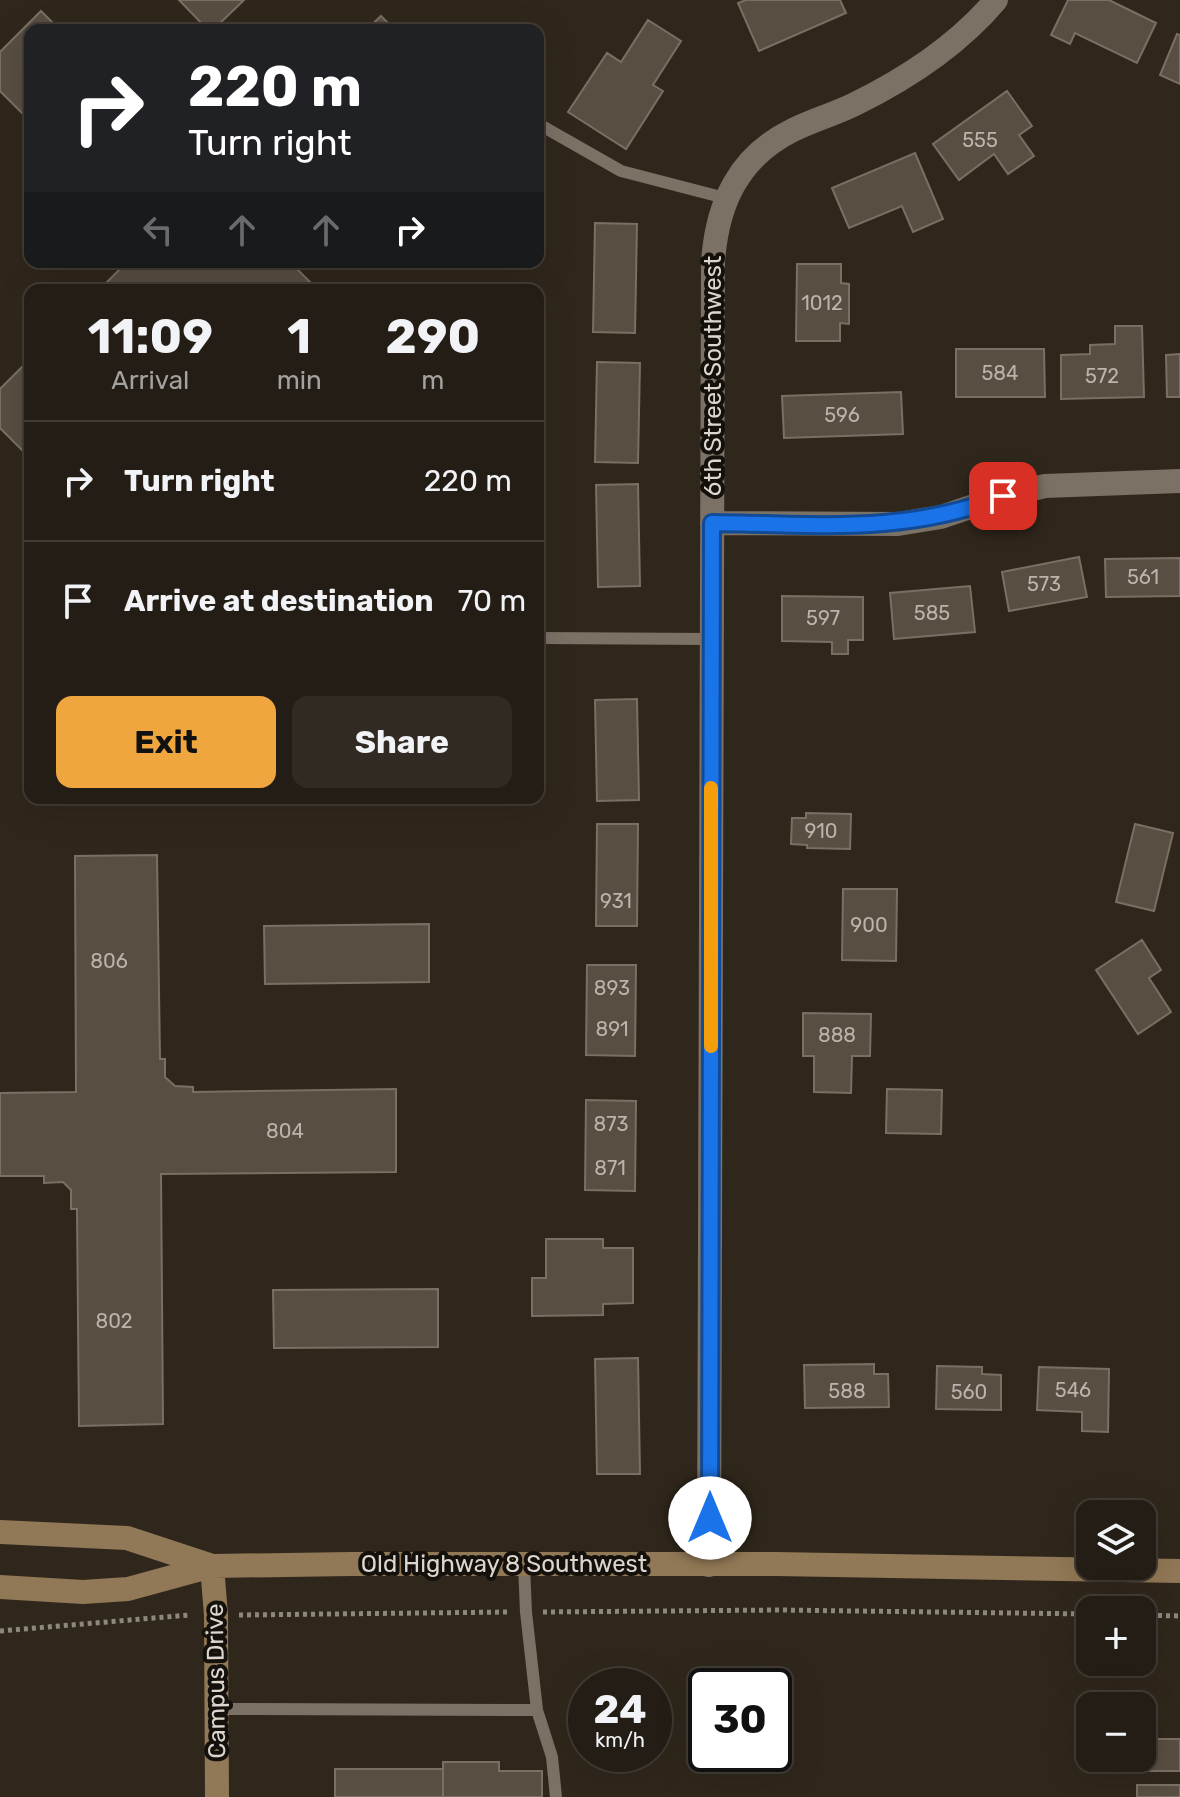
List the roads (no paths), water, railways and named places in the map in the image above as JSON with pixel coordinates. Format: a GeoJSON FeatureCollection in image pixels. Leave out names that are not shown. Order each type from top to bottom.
{"type":"FeatureCollection","features":[{"type":"Feature","properties":{"kind":"street","name":"6th Street Southwest"},"geometry":{"type":"LineString","coordinates":[[709,1565],[715,229],[725,198],[742,170],[757,155],[793,130],[853,106],[901,81],[946,49],[996,0]]}},
{"type":"Feature","properties":{"kind":"street"},"geometry":{"type":"LineString","coordinates":[[712,523],[898,524],[941,517],[1003,496],[1045,486],[1180,481]]}},
{"type":"Feature","properties":{"kind":"street","name":"Old Highway 8 Southwest"},"geometry":{"type":"LineString","coordinates":[[0,1532],[127,1538],[212,1566]]}},
{"type":"Feature","properties":{"kind":"street","name":"Old Highway 8 Southwest"},"geometry":{"type":"LineString","coordinates":[[0,1587],[83,1592],[128,1589],[212,1566],[709,1565],[1180,1571]]}},
{"type":"Feature","properties":{"kind":"street","name":"Campus Drive"},"geometry":{"type":"LineString","coordinates":[[212,1566],[216,1615],[217,1797]]}},
{"type":"Feature","properties":{"kind":"lane"},"geometry":{"type":"LineString","coordinates":[[544,127],[621,171],[725,198]]}},
{"type":"Feature","properties":{"kind":"lane"},"geometry":{"type":"LineString","coordinates":[[544,638],[712,639]]}},
{"type":"Feature","properties":{"kind":"lane"},"geometry":{"type":"LineString","coordinates":[[524,1566],[537,1710],[552,1757],[556,1797]]}},
{"type":"Feature","properties":{"kind":"lane"},"geometry":{"type":"LineString","coordinates":[[217,1709],[537,1710]]}}]}
